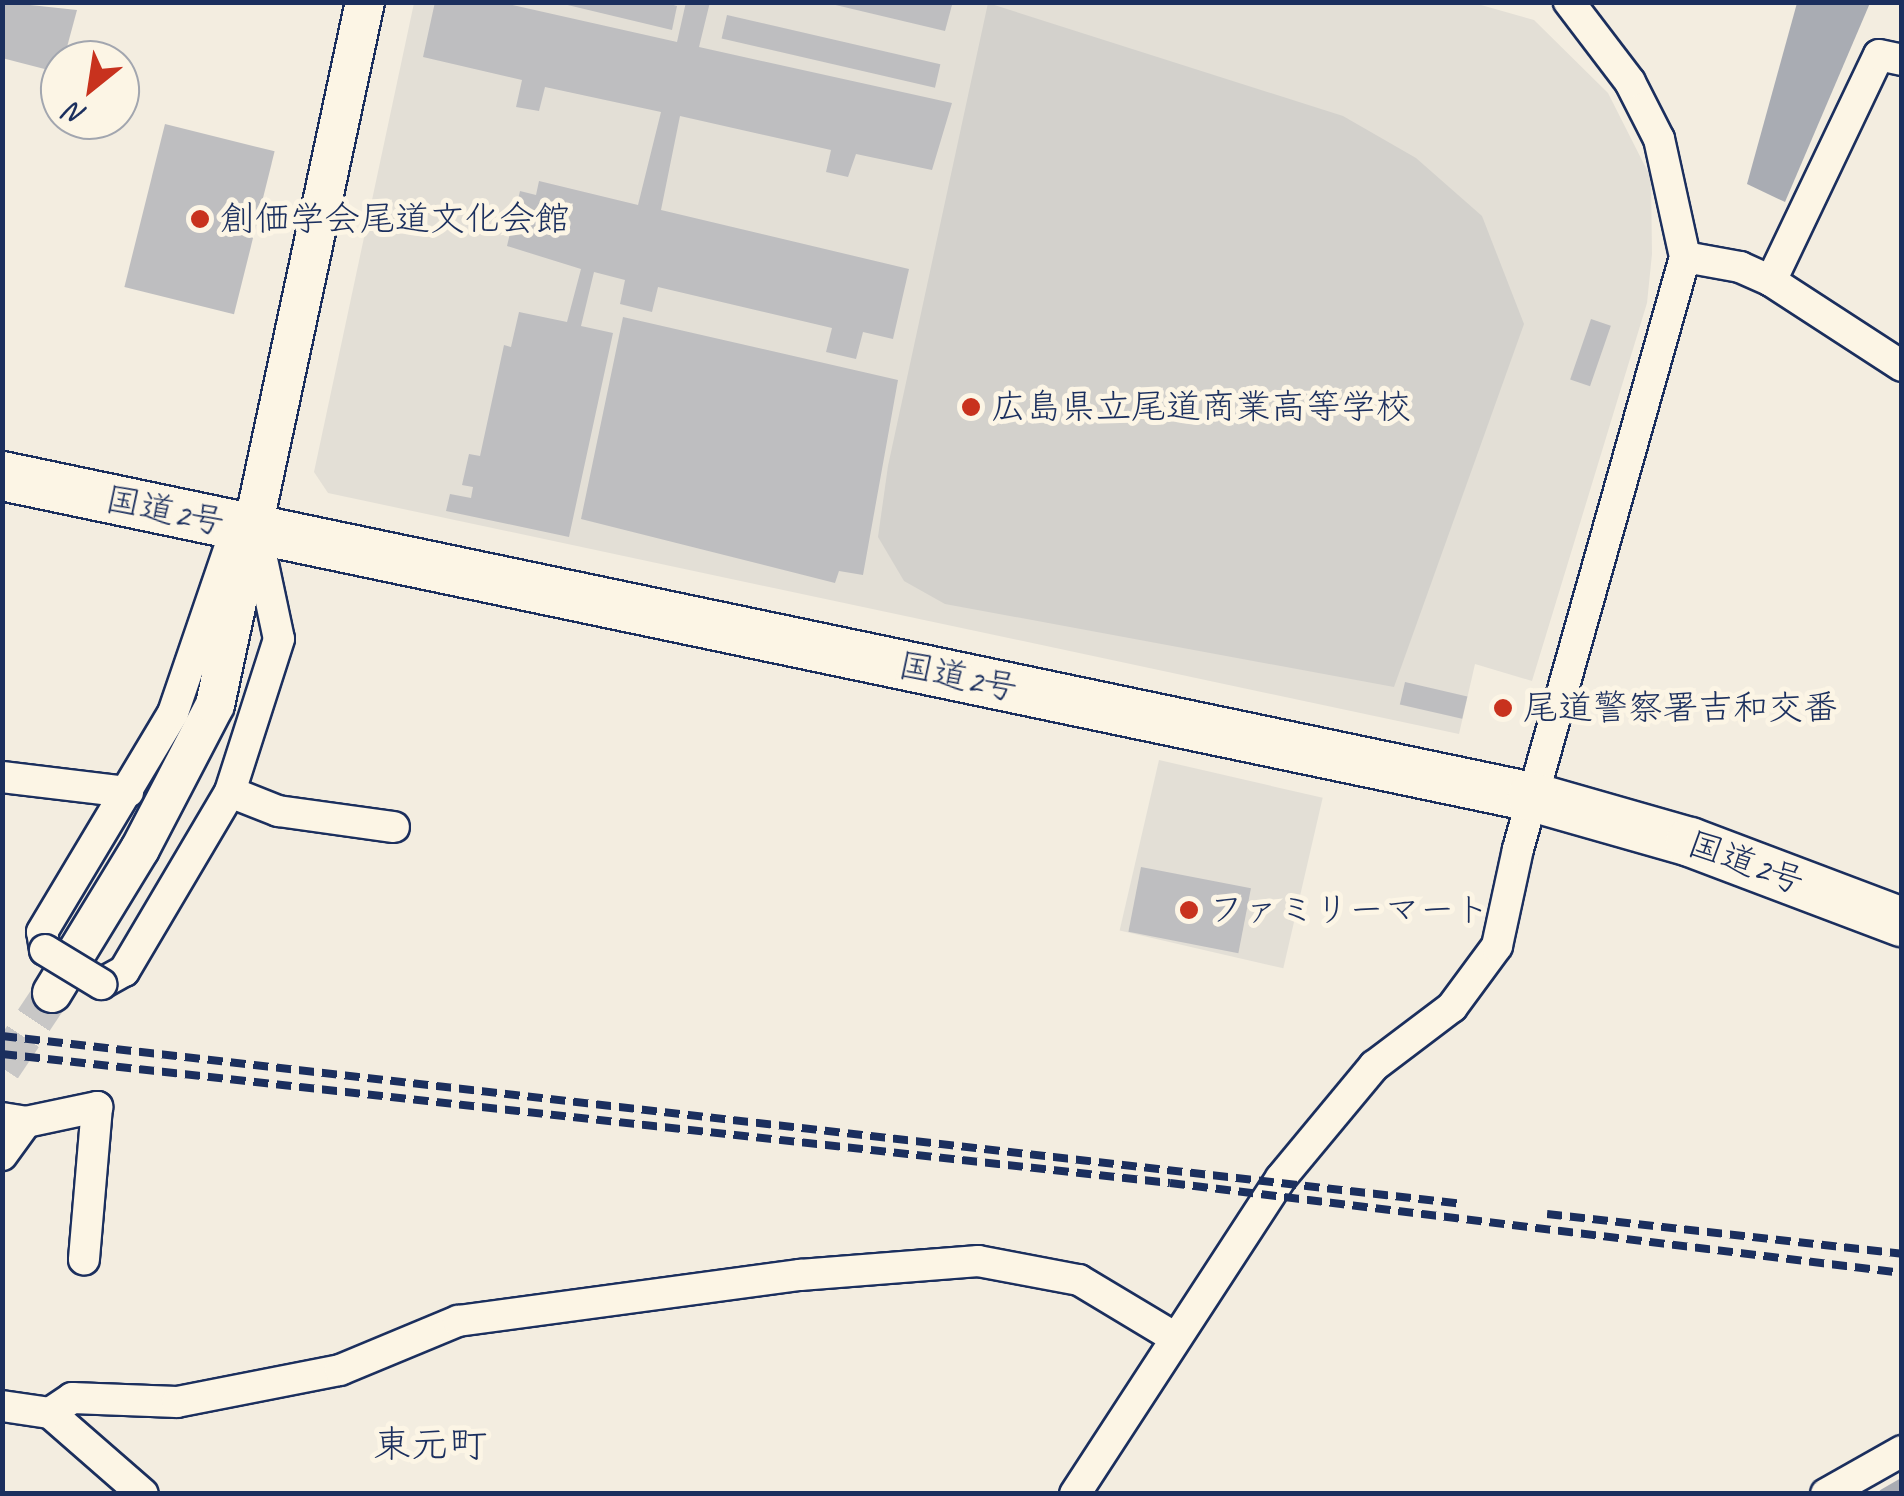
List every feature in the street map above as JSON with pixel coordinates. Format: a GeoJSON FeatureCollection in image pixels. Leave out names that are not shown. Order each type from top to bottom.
{"type":"FeatureCollection","features":[{"type":"Feature","properties":{"kind":"highway","name":"国道2号"},"geometry":{"type":"LineString","coordinates":[[2,476],[1532,797],[1690,842],[1902,922]]}},
{"type":"Feature","properties":{"kind":"street"},"geometry":{"type":"LineString","coordinates":[[52,994],[215,706],[256,531],[365,2]]}},
{"type":"Feature","properties":{"kind":"street"},"geometry":{"type":"LineString","coordinates":[[1075,1494],[1281,1178],[1374,1066],[1452,1008],[1497,946],[1532,797],[1685,257],[1659,139],[1630,82],[1569,2]]}},
{"type":"Feature","properties":{"kind":"street"},"geometry":{"type":"LineString","coordinates":[[1771,282],[1879,55],[1902,60]]}},
{"type":"Feature","properties":{"kind":"street"},"geometry":{"type":"LineString","coordinates":[[1685,257],[1740,268],[1771,282],[1902,366]]}},
{"type":"Feature","properties":{"kind":"street"},"geometry":{"type":"LineString","coordinates":[[256,531],[279,639],[230,792],[124,970],[102,984],[45,950],[42,932],[173,713],[231,544],[256,531]]}},
{"type":"Feature","properties":{"kind":"street"},"geometry":{"type":"LineString","coordinates":[[2,777],[128,792]]}},
{"type":"Feature","properties":{"kind":"street"},"geometry":{"type":"LineString","coordinates":[[230,792],[278,810],[394,827]]}},
{"type":"Feature","properties":{"kind":"street"},"geometry":{"type":"LineString","coordinates":[[2,1155],[14,1120],[97,1107],[84,1259]]}},
{"type":"Feature","properties":{"kind":"street"},"geometry":{"type":"LineString","coordinates":[[50,1413],[72,1398],[177,1402],[340,1370],[458,1321],[800,1275],[978,1261],[1079,1280],[1174,1337]]}},
{"type":"Feature","properties":{"kind":"street"},"geometry":{"type":"LineString","coordinates":[[2,1406],[50,1413],[144,1494]]}},
{"type":"Feature","properties":{"kind":"street"},"geometry":{"type":"LineString","coordinates":[[1826,1494],[1902,1452]]}},
{"type":"Feature","properties":{"kind":"shaded area","name":"広島県立尾道商業高等学校"},"geometry":{"type":"Polygon","coordinates":[[[414,3],[1474,3],[1534,20],[1608,93],[1651,178],[1652,254],[1647,303],[1532,681],[1475,664],[1459,734],[328,493],[314,472],[414,3]]]}},
{"type":"Feature","properties":{"kind":"shaded area"},"geometry":{"type":"Polygon","coordinates":[[[988,3],[1343,116],[1416,158],[1482,216],[1524,324],[1394,687],[945,604],[904,581],[878,537],[888,466],[988,3]]]}},
{"type":"Feature","properties":{"kind":"shaded area"},"geometry":{"type":"Polygon","coordinates":[[[1797,3],[1870,3],[1785,202],[1747,184],[1797,3]]]}},
{"type":"Feature","properties":{"kind":"shaded area"},"geometry":{"type":"Polygon","coordinates":[[[1159,760],[1323,798],[1283,968],[1120,931],[1159,760]]]}},
{"type":"Feature","properties":{"kind":"building"},"geometry":{"type":"Polygon","coordinates":[[[2,2],[77,10],[69,40],[40,40],[40,68],[2,58],[2,2]]]}},
{"type":"Feature","properties":{"kind":"building"},"geometry":{"type":"Polygon","coordinates":[[[435,2],[499,2],[677,42],[686,2],[710,2],[699,47],[952,103],[932,170],[856,154],[848,177],[826,172],[831,150],[680,116],[661,210],[909,269],[893,339],[863,332],[856,359],[826,352],[832,328],[658,287],[652,312],[620,304],[625,280],[594,272],[581,326],[613,333],[569,537],[446,511],[450,494],[471,498],[473,487],[462,485],[469,454],[480,456],[504,345],[511,347],[519,312],[567,322],[581,269],[507,246],[520,191],[536,195],[539,181],[638,205],[661,112],[545,87],[539,111],[516,107],[522,80],[423,57],[435,2]]]}},
{"type":"Feature","properties":{"kind":"building"},"geometry":{"type":"Polygon","coordinates":[[[555,2],[663,2],[677,6],[672,30],[555,2]]]}},
{"type":"Feature","properties":{"kind":"building"},"geometry":{"type":"Polygon","coordinates":[[[823,2],[941,2],[952,5],[945,31],[823,2]]]}},
{"type":"Feature","properties":{"kind":"building"},"geometry":{"type":"Polygon","coordinates":[[[727,15],[940,64],[935,88],[722,38],[727,15]]]}},
{"type":"Feature","properties":{"kind":"building","name":"創価学会尾道文化会館"},"geometry":{"type":"Polygon","coordinates":[[[165,124],[275,151],[234,314],[124,287],[165,124]]]}},
{"type":"Feature","properties":{"kind":"building"},"geometry":{"type":"Polygon","coordinates":[[[623,317],[898,380],[863,575],[839,571],[835,583],[581,519],[623,317]]]}},
{"type":"Feature","properties":{"kind":"building"},"geometry":{"type":"Polygon","coordinates":[[[1591,319],[1611,326],[1590,386],[1570,380],[1591,319]]]}},
{"type":"Feature","properties":{"kind":"building"},"geometry":{"type":"Polygon","coordinates":[[[1405,682],[1467,696],[1462,719],[1400,704],[1405,682]]]}},
{"type":"Feature","properties":{"kind":"building","name":"ファミリーマート"},"geometry":{"type":"Polygon","coordinates":[[[1141,867],[1251,888],[1238,953],[1128,932],[1141,867]]]}},
{"type":"Feature","properties":{"kind":"waterway"},"geometry":{"type":"LineString","coordinates":[[1883,1494],[1902,1483]]}},
{"type":"Feature","properties":{"kind":"tunnel"},"geometry":{"type":"LineString","coordinates":[[2,1068],[52,993]]}},
{"type":"Feature","properties":{"kind":"railway"},"geometry":{"type":"LineString","coordinates":[[2,1036],[1463,1204]]}},
{"type":"Feature","properties":{"kind":"railway"},"geometry":{"type":"LineString","coordinates":[[2,1054],[1170,1183],[1902,1273]]}},
{"type":"Feature","properties":{"kind":"railway"},"geometry":{"type":"LineString","coordinates":[[1547,1214],[1902,1254]]}},
{"type":"Feature","properties":{"kind":"place","name":"創価学会尾道文化会館"},"geometry":{"type":"Point","coordinates":[200,219]}},
{"type":"Feature","properties":{"kind":"place","name":"広島県立尾道商業高等学校"},"geometry":{"type":"Point","coordinates":[971,407]}},
{"type":"Feature","properties":{"kind":"place","name":"尾道警察署吉和交番"},"geometry":{"type":"Point","coordinates":[1503,708]}},
{"type":"Feature","properties":{"kind":"place","name":"ファミリーマート"},"geometry":{"type":"Point","coordinates":[1189,910]}},
{"type":"Feature","properties":{"kind":"district","name":"東元町"},"geometry":{"type":"Point","coordinates":[430,1445]}}]}
